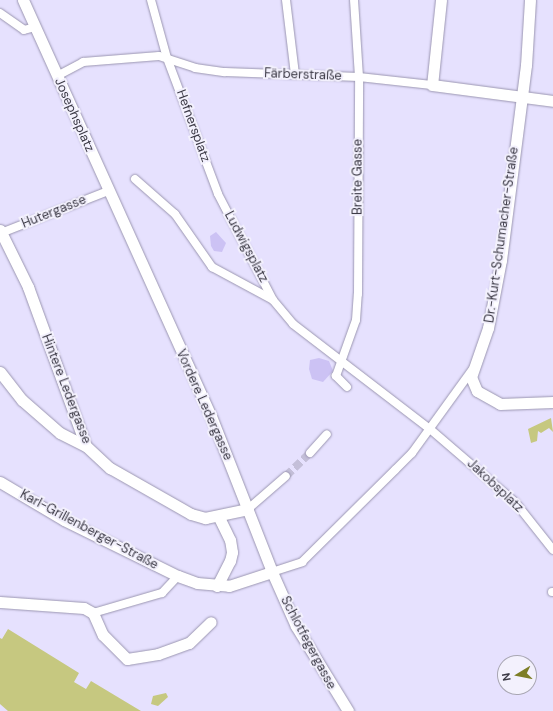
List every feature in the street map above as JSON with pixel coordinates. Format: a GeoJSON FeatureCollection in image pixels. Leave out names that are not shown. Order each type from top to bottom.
{"type":"FeatureCollection","features":[{"type":"Feature","properties":{"kind":"street","name":"Josephsplatz"},"geometry":{"type":"LineString","coordinates":[[23,0],[130,241]]}},
{"type":"Feature","properties":{"kind":"street","name":"Hefnersplatz"},"geometry":{"type":"LineString","coordinates":[[151,0],[167,58],[218,194]]}},
{"type":"Feature","properties":{"kind":"street"},"geometry":{"type":"LineString","coordinates":[[286,0],[295,74]]}},
{"type":"Feature","properties":{"kind":"street","name":"Breite Gasse"},"geometry":{"type":"LineString","coordinates":[[343,362],[356,320],[358,294],[359,77],[354,0]]}},
{"type":"Feature","properties":{"kind":"street"},"geometry":{"type":"LineString","coordinates":[[432,85],[440,0]]}},
{"type":"Feature","properties":{"kind":"street","name":"Dr.-Kurt-Schumacher-Straße"},"geometry":{"type":"LineString","coordinates":[[272,572],[302,562],[412,453],[473,368],[488,328],[501,260],[522,97],[530,0]]}},
{"type":"Feature","properties":{"kind":"street"},"geometry":{"type":"LineString","coordinates":[[0,12],[24,30],[35,27]]}},
{"type":"Feature","properties":{"kind":"street","name":"Färberstraße"},"geometry":{"type":"LineString","coordinates":[[57,76],[83,62],[167,58],[210,70],[359,77],[553,101]]}},
{"type":"Feature","properties":{"kind":"street","name":"Ludwigsplatz"},"geometry":{"type":"LineString","coordinates":[[135,179],[175,214],[212,266],[274,300]]}},
{"type":"Feature","properties":{"kind":"street","name":"Hutergasse"},"geometry":{"type":"LineString","coordinates":[[1,232],[108,191]]}},
{"type":"Feature","properties":{"kind":"street","name":"Ludwigsplatz"},"geometry":{"type":"LineString","coordinates":[[218,194],[274,300],[293,324],[430,429]]}},
{"type":"Feature","properties":{"kind":"street","name":"Hintere Ledergasse"},"geometry":{"type":"LineString","coordinates":[[1,232],[28,287],[86,446],[110,468],[191,514],[205,518],[220,517],[248,509]]}},
{"type":"Feature","properties":{"kind":"street","name":"Vordere Ledergasse"},"geometry":{"type":"LineString","coordinates":[[130,241],[211,416],[272,572]]}},
{"type":"Feature","properties":{"kind":"street"},"geometry":{"type":"LineString","coordinates":[[343,362],[336,376],[347,387]]}},
{"type":"Feature","properties":{"kind":"street"},"geometry":{"type":"LineString","coordinates":[[473,368],[471,377],[474,386],[494,402],[506,405],[553,402]]}},
{"type":"Feature","properties":{"kind":"street"},"geometry":{"type":"LineString","coordinates":[[0,372],[22,400],[60,433],[86,446]]}},
{"type":"Feature","properties":{"kind":"street","name":"Jakobsplatz"},"geometry":{"type":"LineString","coordinates":[[430,429],[515,502],[553,550]]}},
{"type":"Feature","properties":{"kind":"street"},"geometry":{"type":"LineString","coordinates":[[310,453],[327,434]]}},
{"type":"Feature","properties":{"kind":"street"},"geometry":{"type":"LineString","coordinates":[[248,509],[286,476]]}},
{"type":"Feature","properties":{"kind":"street","name":"Karl-Grillenberger-Straße"},"geometry":{"type":"LineString","coordinates":[[0,482],[64,520],[178,576],[217,586],[241,583],[272,572]]}},
{"type":"Feature","properties":{"kind":"street"},"geometry":{"type":"LineString","coordinates":[[217,586],[230,561],[232,552],[230,540],[220,517]]}},
{"type":"Feature","properties":{"kind":"street","name":"Schlotfegergasse"},"geometry":{"type":"LineString","coordinates":[[272,572],[296,626],[348,711]]}},
{"type":"Feature","properties":{"kind":"street"},"geometry":{"type":"LineString","coordinates":[[93,613],[162,592],[178,576]]}},
{"type":"Feature","properties":{"kind":"street"},"geometry":{"type":"LineString","coordinates":[[0,602],[84,608],[93,613],[103,635],[127,659],[158,654],[190,643],[211,622]]}},
{"type":"Feature","properties":{"kind":"green space"},"geometry":{"type":"Polygon","coordinates":[[[551,418],[553,432],[549,428],[541,433],[538,431],[537,441],[531,443],[528,429],[551,418]]]}},
{"type":"Feature","properties":{"kind":"green space"},"geometry":{"type":"Polygon","coordinates":[[[8,629],[79,673],[74,682],[86,689],[91,681],[141,711],[8,711],[0,704],[0,638],[2,639],[8,629]]]}},
{"type":"Feature","properties":{"kind":"green space"},"geometry":{"type":"Polygon","coordinates":[[[166,693],[168,697],[158,706],[151,704],[153,696],[166,693]]]}},
{"type":"Feature","properties":{"kind":"shaded area"},"geometry":{"type":"Polygon","coordinates":[[[216,232],[226,243],[222,252],[214,251],[211,246],[210,236],[216,232]]]}},
{"type":"Feature","properties":{"kind":"shaded area"},"geometry":{"type":"Polygon","coordinates":[[[319,358],[329,361],[333,371],[323,382],[312,379],[309,369],[310,360],[319,358]]]}},
{"type":"Feature","properties":{"kind":"tunnel"},"geometry":{"type":"LineString","coordinates":[[286,476],[310,453]]}}]}
